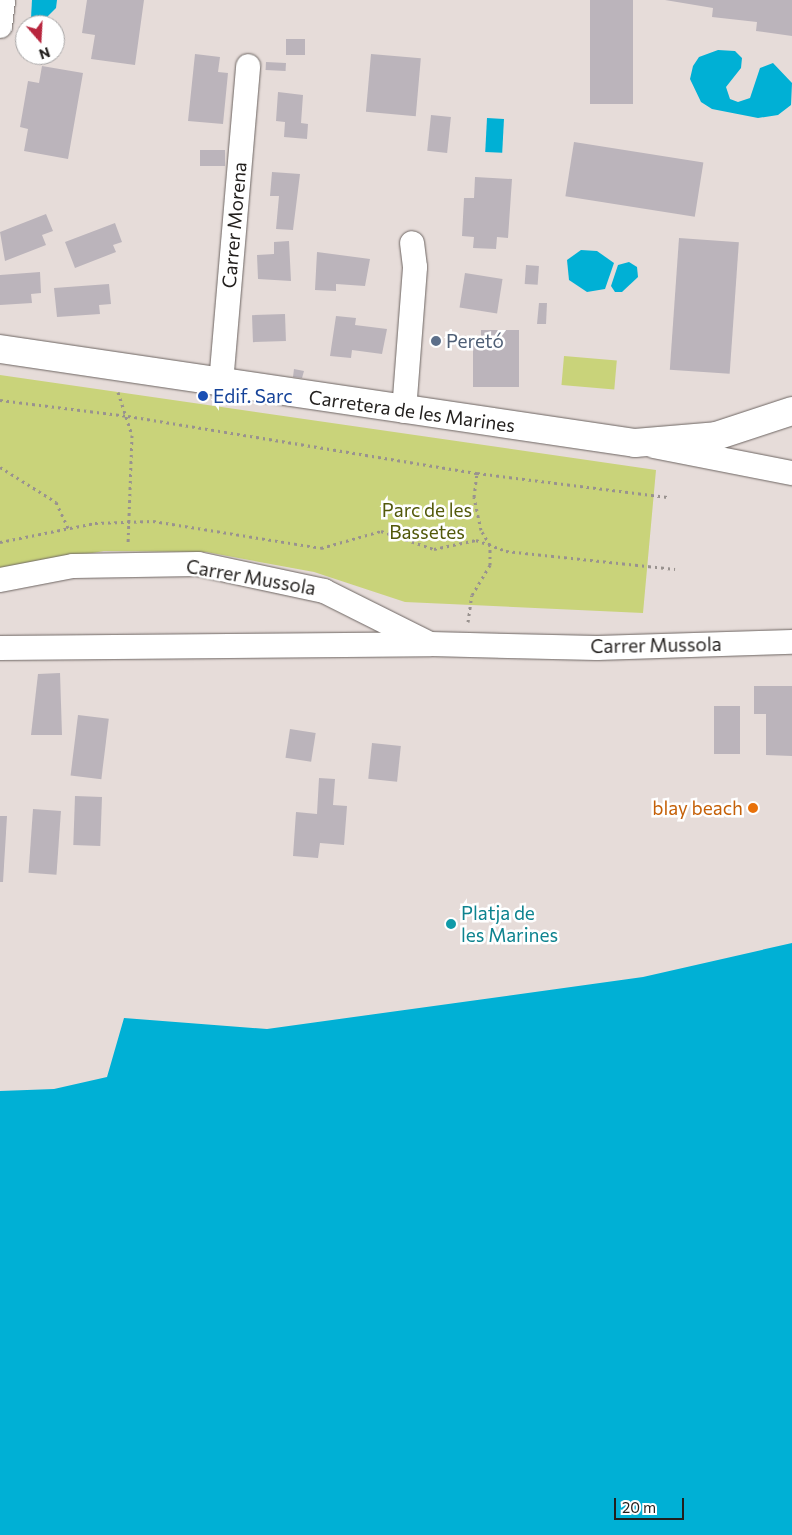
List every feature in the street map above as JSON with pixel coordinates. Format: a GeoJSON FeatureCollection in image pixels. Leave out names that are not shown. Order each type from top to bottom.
{"type":"FeatureCollection","features":[{"type":"Feature","properties":{"kind":"main road","name":"Carretera de les Marines"},"geometry":{"type":"LineString","coordinates":[[0,349],[404,411],[635,443],[716,436],[792,411]]}},
{"type":"Feature","properties":{"kind":"street"},"geometry":{"type":"LineString","coordinates":[[0,26],[3,0]]}},
{"type":"Feature","properties":{"kind":"street","name":"Carrer Morena"},"geometry":{"type":"LineString","coordinates":[[221,383],[248,66]]}},
{"type":"Feature","properties":{"kind":"street"},"geometry":{"type":"LineString","coordinates":[[404,411],[415,267],[412,243]]}},
{"type":"Feature","properties":{"kind":"street"},"geometry":{"type":"LineString","coordinates":[[635,443],[792,473]]}},
{"type":"Feature","properties":{"kind":"street","name":"Carrer Mussola"},"geometry":{"type":"LineString","coordinates":[[0,580],[73,566],[127,563],[198,564],[274,577],[324,591],[430,644]]}},
{"type":"Feature","properties":{"kind":"street","name":"Carrer Mussola"},"geometry":{"type":"LineString","coordinates":[[0,648],[430,644],[597,648],[792,642]]}},
{"type":"Feature","properties":{"kind":"path"},"geometry":{"type":"LineString","coordinates":[[120,368],[118,399],[128,416],[132,435],[127,563]]}},
{"type":"Feature","properties":{"kind":"path"},"geometry":{"type":"LineString","coordinates":[[0,400],[128,416],[477,473],[667,496]]}},
{"type":"Feature","properties":{"kind":"path"},"geometry":{"type":"LineString","coordinates":[[0,467],[56,502],[68,528]]}},
{"type":"Feature","properties":{"kind":"path"},"geometry":{"type":"LineString","coordinates":[[464,645],[472,595],[490,565],[490,545],[481,530],[474,497],[477,473]]}},
{"type":"Feature","properties":{"kind":"path"},"geometry":{"type":"LineString","coordinates":[[0,542],[68,528],[128,522],[192,524],[321,548],[381,531],[434,549],[476,540],[506,552],[675,570]]}},
{"type":"Feature","properties":{"kind":"green space"},"geometry":{"type":"Polygon","coordinates":[[[564,356],[617,361],[614,390],[561,385],[564,356]]]}},
{"type":"Feature","properties":{"kind":"green space","name":"Parc de les Bassetes"},"geometry":{"type":"Polygon","coordinates":[[[0,375],[656,470],[643,613],[405,602],[314,572],[206,552],[104,551],[0,569],[0,375]]]}},
{"type":"Feature","properties":{"kind":"water"},"geometry":{"type":"Polygon","coordinates":[[[32,0],[57,0],[56,8],[49,15],[31,15],[32,0]]]}},
{"type":"Feature","properties":{"kind":"water"},"geometry":{"type":"Polygon","coordinates":[[[718,50],[735,51],[742,58],[741,68],[726,87],[730,99],[738,102],[750,98],[760,68],[773,63],[792,83],[791,105],[778,115],[758,118],[712,109],[701,102],[690,79],[693,66],[699,57],[718,50]]]}},
{"type":"Feature","properties":{"kind":"water"},"geometry":{"type":"Polygon","coordinates":[[[487,118],[504,119],[502,153],[485,152],[487,118]]]}},
{"type":"Feature","properties":{"kind":"water"},"geometry":{"type":"Polygon","coordinates":[[[581,250],[597,251],[614,263],[605,289],[587,292],[569,280],[567,260],[581,250]]]}},
{"type":"Feature","properties":{"kind":"water"},"geometry":{"type":"Polygon","coordinates":[[[629,262],[637,267],[638,277],[622,292],[615,292],[611,286],[618,265],[629,262]]]}},
{"type":"Feature","properties":{"kind":"water"},"geometry":{"type":"Polygon","coordinates":[[[792,943],[792,1535],[0,1535],[0,1091],[54,1089],[107,1077],[124,1018],[267,1029],[643,977],[792,943]]]}},
{"type":"Feature","properties":{"kind":"building"},"geometry":{"type":"Polygon","coordinates":[[[87,0],[144,0],[135,65],[91,59],[95,35],[82,33],[87,0]]]}},
{"type":"Feature","properties":{"kind":"building"},"geometry":{"type":"Polygon","coordinates":[[[590,0],[633,0],[633,104],[590,104],[590,0]]]}},
{"type":"Feature","properties":{"kind":"building"},"geometry":{"type":"Polygon","coordinates":[[[665,0],[792,0],[792,36],[756,31],[757,22],[712,17],[713,8],[665,0]]]}},
{"type":"Feature","properties":{"kind":"building"},"geometry":{"type":"Polygon","coordinates":[[[286,39],[305,39],[305,55],[286,55],[286,39]]]}},
{"type":"Feature","properties":{"kind":"building"},"geometry":{"type":"Polygon","coordinates":[[[195,54],[220,57],[218,72],[228,73],[223,124],[188,121],[195,54]]]}},
{"type":"Feature","properties":{"kind":"building"},"geometry":{"type":"Polygon","coordinates":[[[371,54],[421,58],[416,116],[366,112],[371,54]]]}},
{"type":"Feature","properties":{"kind":"building"},"geometry":{"type":"Polygon","coordinates":[[[266,62],[286,63],[286,71],[266,70],[266,62]]]}},
{"type":"Feature","properties":{"kind":"building"},"geometry":{"type":"Polygon","coordinates":[[[42,66],[83,73],[68,159],[24,151],[28,129],[20,127],[28,81],[39,83],[42,66]]]}},
{"type":"Feature","properties":{"kind":"building"},"geometry":{"type":"Polygon","coordinates":[[[278,92],[303,95],[301,123],[308,124],[307,139],[284,137],[285,122],[276,121],[278,92]]]}},
{"type":"Feature","properties":{"kind":"building"},"geometry":{"type":"Polygon","coordinates":[[[431,115],[451,117],[447,153],[427,151],[431,115]]]}},
{"type":"Feature","properties":{"kind":"building"},"geometry":{"type":"Polygon","coordinates":[[[574,142],[703,162],[695,217],[565,196],[574,142]]]}},
{"type":"Feature","properties":{"kind":"building"},"geometry":{"type":"Polygon","coordinates":[[[200,150],[225,150],[225,166],[200,166],[200,150]]]}},
{"type":"Feature","properties":{"kind":"building"},"geometry":{"type":"Polygon","coordinates":[[[272,172],[300,174],[293,230],[276,229],[279,196],[270,196],[272,172]]]}},
{"type":"Feature","properties":{"kind":"building"},"geometry":{"type":"Polygon","coordinates":[[[475,177],[512,179],[508,238],[497,237],[496,249],[473,248],[474,237],[462,236],[464,198],[474,198],[475,177]]]}},
{"type":"Feature","properties":{"kind":"building"},"geometry":{"type":"Polygon","coordinates":[[[46,214],[53,231],[42,235],[46,245],[5,261],[0,232],[46,214]]]}},
{"type":"Feature","properties":{"kind":"building"},"geometry":{"type":"Polygon","coordinates":[[[115,223],[122,242],[113,245],[116,252],[75,268],[65,242],[115,223]]]}},
{"type":"Feature","properties":{"kind":"building"},"geometry":{"type":"Polygon","coordinates":[[[679,238],[739,242],[730,374],[670,370],[679,238]]]}},
{"type":"Feature","properties":{"kind":"building"},"geometry":{"type":"Polygon","coordinates":[[[289,241],[291,281],[258,279],[257,255],[274,254],[274,242],[289,241]]]}},
{"type":"Feature","properties":{"kind":"building"},"geometry":{"type":"Polygon","coordinates":[[[317,252],[370,259],[365,286],[336,284],[336,291],[315,290],[317,252]]]}},
{"type":"Feature","properties":{"kind":"building"},"geometry":{"type":"Polygon","coordinates":[[[526,265],[539,266],[538,285],[525,284],[526,265]]]}},
{"type":"Feature","properties":{"kind":"building"},"geometry":{"type":"Polygon","coordinates":[[[40,272],[41,293],[31,294],[32,303],[0,305],[0,275],[40,272]]]}},
{"type":"Feature","properties":{"kind":"building"},"geometry":{"type":"Polygon","coordinates":[[[465,273],[503,279],[497,314],[460,308],[465,273]]]}},
{"type":"Feature","properties":{"kind":"building"},"geometry":{"type":"Polygon","coordinates":[[[109,284],[111,304],[99,305],[100,314],[57,317],[54,288],[109,284]]]}},
{"type":"Feature","properties":{"kind":"building"},"geometry":{"type":"Polygon","coordinates":[[[539,303],[547,303],[546,324],[537,324],[539,303]]]}},
{"type":"Feature","properties":{"kind":"building"},"geometry":{"type":"Polygon","coordinates":[[[285,314],[286,341],[253,342],[252,315],[285,314]]]}},
{"type":"Feature","properties":{"kind":"building"},"geometry":{"type":"Polygon","coordinates":[[[336,316],[356,318],[355,325],[387,329],[382,354],[352,350],[351,358],[330,356],[336,316]]]}},
{"type":"Feature","properties":{"kind":"building"},"geometry":{"type":"Polygon","coordinates":[[[481,330],[519,330],[519,387],[473,387],[473,342],[481,342],[481,330]]]}},
{"type":"Feature","properties":{"kind":"building"},"geometry":{"type":"Polygon","coordinates":[[[294,369],[304,371],[302,378],[293,377],[294,369]]]}},
{"type":"Feature","properties":{"kind":"building"},"geometry":{"type":"Polygon","coordinates":[[[60,673],[62,735],[31,735],[38,674],[60,673]]]}},
{"type":"Feature","properties":{"kind":"building"},"geometry":{"type":"Polygon","coordinates":[[[754,686],[792,686],[792,756],[766,755],[766,714],[754,714],[754,686]]]}},
{"type":"Feature","properties":{"kind":"building"},"geometry":{"type":"Polygon","coordinates":[[[714,706],[740,706],[740,754],[714,754],[714,706]]]}},
{"type":"Feature","properties":{"kind":"building"},"geometry":{"type":"Polygon","coordinates":[[[78,715],[109,719],[101,779],[71,776],[78,715]]]}},
{"type":"Feature","properties":{"kind":"building"},"geometry":{"type":"Polygon","coordinates":[[[290,729],[316,733],[311,762],[285,758],[290,729]]]}},
{"type":"Feature","properties":{"kind":"building"},"geometry":{"type":"Polygon","coordinates":[[[372,743],[401,746],[397,782],[368,779],[372,743]]]}},
{"type":"Feature","properties":{"kind":"building"},"geometry":{"type":"Polygon","coordinates":[[[319,778],[335,779],[333,805],[347,806],[344,845],[320,843],[318,858],[293,856],[296,812],[317,814],[319,778]]]}},
{"type":"Feature","properties":{"kind":"building"},"geometry":{"type":"Polygon","coordinates":[[[75,796],[102,797],[100,846],[73,845],[75,796]]]}},
{"type":"Feature","properties":{"kind":"building"},"geometry":{"type":"Polygon","coordinates":[[[33,809],[61,811],[56,875],[29,873],[33,809]]]}},
{"type":"Feature","properties":{"kind":"building"},"geometry":{"type":"Polygon","coordinates":[[[0,816],[7,816],[3,882],[0,882],[0,816]]]}},
{"type":"Feature","properties":{"kind":"place","name":"Peretó"},"geometry":{"type":"Point","coordinates":[436,341]}},
{"type":"Feature","properties":{"kind":"place","name":"Edif. Sarc"},"geometry":{"type":"Point","coordinates":[203,396]}},
{"type":"Feature","properties":{"kind":"place","name":"blay beach"},"geometry":{"type":"Point","coordinates":[753,808]}},
{"type":"Feature","properties":{"kind":"place","name":"Platja de les Marines"},"geometry":{"type":"Point","coordinates":[451,924]}}]}
